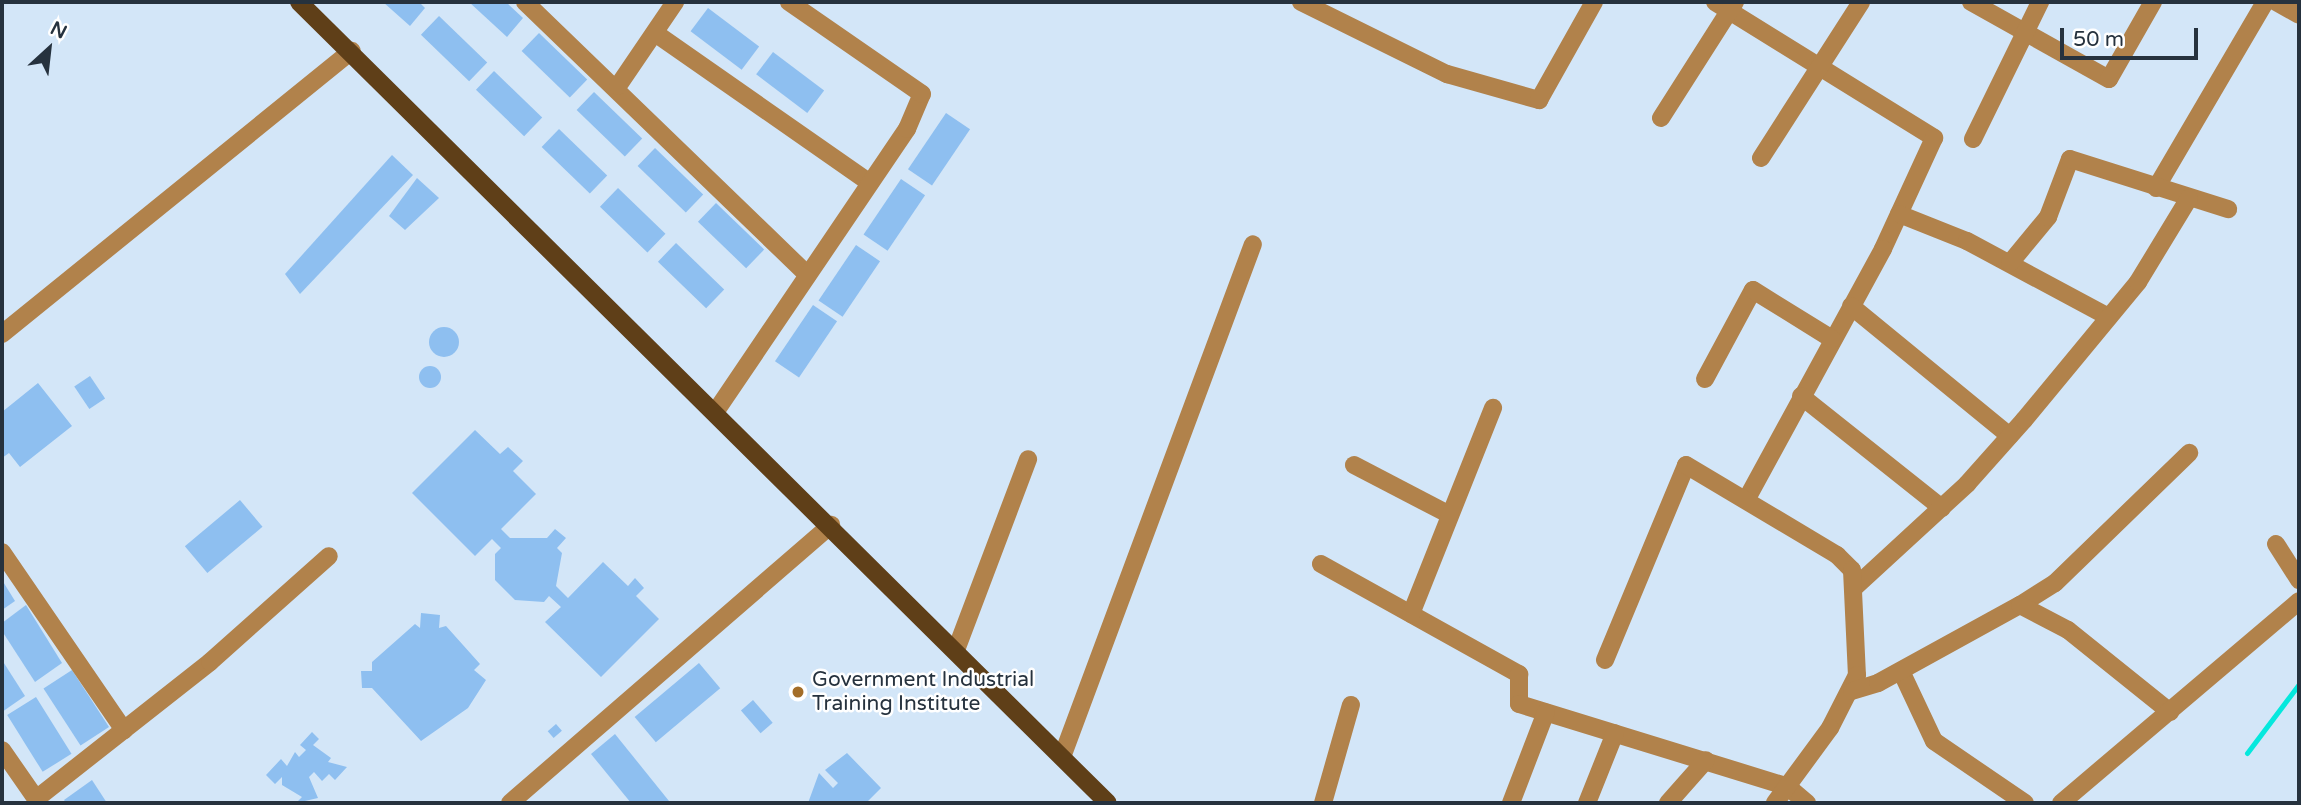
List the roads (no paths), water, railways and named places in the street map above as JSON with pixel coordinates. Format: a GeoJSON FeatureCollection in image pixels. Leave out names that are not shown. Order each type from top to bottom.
{"type":"FeatureCollection","features":[{"type":"Feature","properties":{"kind":"main road"},"geometry":{"type":"LineString","coordinates":[[310,5],[352,51],[1108,803]]}},
{"type":"Feature","properties":{"kind":"street"},"geometry":{"type":"LineString","coordinates":[[525,2],[618,86],[808,275]]}},
{"type":"Feature","properties":{"kind":"street"},"geometry":{"type":"LineString","coordinates":[[618,86],[675,2]]}},
{"type":"Feature","properties":{"kind":"street"},"geometry":{"type":"LineString","coordinates":[[716,411],[870,183],[922,94],[789,2]]}},
{"type":"Feature","properties":{"kind":"street"},"geometry":{"type":"LineString","coordinates":[[1301,2],[1447,74],[1539,100],[1594,2]]}},
{"type":"Feature","properties":{"kind":"street"},"geometry":{"type":"LineString","coordinates":[[1761,158],[1861,2]]}},
{"type":"Feature","properties":{"kind":"street"},"geometry":{"type":"LineString","coordinates":[[1970,2],[2109,79],[2153,2]]}},
{"type":"Feature","properties":{"kind":"street"},"geometry":{"type":"LineString","coordinates":[[1973,139],[2021,32],[2040,2]]}},
{"type":"Feature","properties":{"kind":"street"},"geometry":{"type":"LineString","coordinates":[[2156,188],[2265,2]]}},
{"type":"Feature","properties":{"kind":"street"},"geometry":{"type":"LineString","coordinates":[[2276,2],[2299,15]]}},
{"type":"Feature","properties":{"kind":"street"},"geometry":{"type":"LineString","coordinates":[[1661,118],[1726,4],[1934,138],[1899,214],[1746,500]]}},
{"type":"Feature","properties":{"kind":"street"},"geometry":{"type":"LineString","coordinates":[[655,33],[870,183]]}},
{"type":"Feature","properties":{"kind":"street"},"geometry":{"type":"LineString","coordinates":[[2,334],[352,51]]}},
{"type":"Feature","properties":{"kind":"street"},"geometry":{"type":"LineString","coordinates":[[2010,263],[2048,217],[2070,159],[2228,209]]}},
{"type":"Feature","properties":{"kind":"street"},"geometry":{"type":"LineString","coordinates":[[1854,588],[1942,508],[2010,436],[2109,317],[2189,198]]}},
{"type":"Feature","properties":{"kind":"street"},"geometry":{"type":"LineString","coordinates":[[1899,214],[2010,263],[2109,317]]}},
{"type":"Feature","properties":{"kind":"street"},"geometry":{"type":"LineString","coordinates":[[1062,757],[1253,244]]}},
{"type":"Feature","properties":{"kind":"street"},"geometry":{"type":"LineString","coordinates":[[1705,379],[1753,290],[1832,339]]}},
{"type":"Feature","properties":{"kind":"street"},"geometry":{"type":"LineString","coordinates":[[1851,306],[2010,436]]}},
{"type":"Feature","properties":{"kind":"street"},"geometry":{"type":"LineString","coordinates":[[1801,396],[1942,508]]}},
{"type":"Feature","properties":{"kind":"street"},"geometry":{"type":"LineString","coordinates":[[1411,614],[1493,408]]}},
{"type":"Feature","properties":{"kind":"street"},"geometry":{"type":"LineString","coordinates":[[1852,691],[1900,671],[2055,583],[2189,453]]}},
{"type":"Feature","properties":{"kind":"street"},"geometry":{"type":"LineString","coordinates":[[956,650],[1028,459]]}},
{"type":"Feature","properties":{"kind":"street"},"geometry":{"type":"LineString","coordinates":[[1354,465],[1450,514]]}},
{"type":"Feature","properties":{"kind":"street"},"geometry":{"type":"LineString","coordinates":[[1605,660],[1686,465],[1837,555],[1852,570],[1854,588],[1852,691],[1775,803]]}},
{"type":"Feature","properties":{"kind":"street"},"geometry":{"type":"LineString","coordinates":[[510,803],[831,525]]}},
{"type":"Feature","properties":{"kind":"street"},"geometry":{"type":"LineString","coordinates":[[2276,544],[2299,580]]}},
{"type":"Feature","properties":{"kind":"street"},"geometry":{"type":"LineString","coordinates":[[2,552],[124,730]]}},
{"type":"Feature","properties":{"kind":"street"},"geometry":{"type":"LineString","coordinates":[[2,750],[38,801],[329,556]]}},
{"type":"Feature","properties":{"kind":"street"},"geometry":{"type":"LineString","coordinates":[[1321,564],[1519,674],[1519,704],[1788,787],[1807,803]]}},
{"type":"Feature","properties":{"kind":"street"},"geometry":{"type":"LineString","coordinates":[[2061,803],[2299,601]]}},
{"type":"Feature","properties":{"kind":"street"},"geometry":{"type":"LineString","coordinates":[[2020,605],[2068,630],[2170,712]]}},
{"type":"Feature","properties":{"kind":"street"},"geometry":{"type":"LineString","coordinates":[[1900,671],[1934,741],[2025,803]]}},
{"type":"Feature","properties":{"kind":"street"},"geometry":{"type":"LineString","coordinates":[[1323,803],[1351,705]]}},
{"type":"Feature","properties":{"kind":"street"},"geometry":{"type":"LineString","coordinates":[[1514,802],[1546,712]]}},
{"type":"Feature","properties":{"kind":"street"},"geometry":{"type":"LineString","coordinates":[[1587,803],[1615,733]]}},
{"type":"Feature","properties":{"kind":"street"},"geometry":{"type":"LineString","coordinates":[[1668,803],[1706,760]]}},
{"type":"Feature","properties":{"kind":"waterway"},"geometry":{"type":"LineString","coordinates":[[2247,753],[2299,684]]}},
{"type":"Feature","properties":{"kind":"place","name":"Government Industrial Training Institute"},"geometry":{"type":"Point","coordinates":[798,692]}}]}
